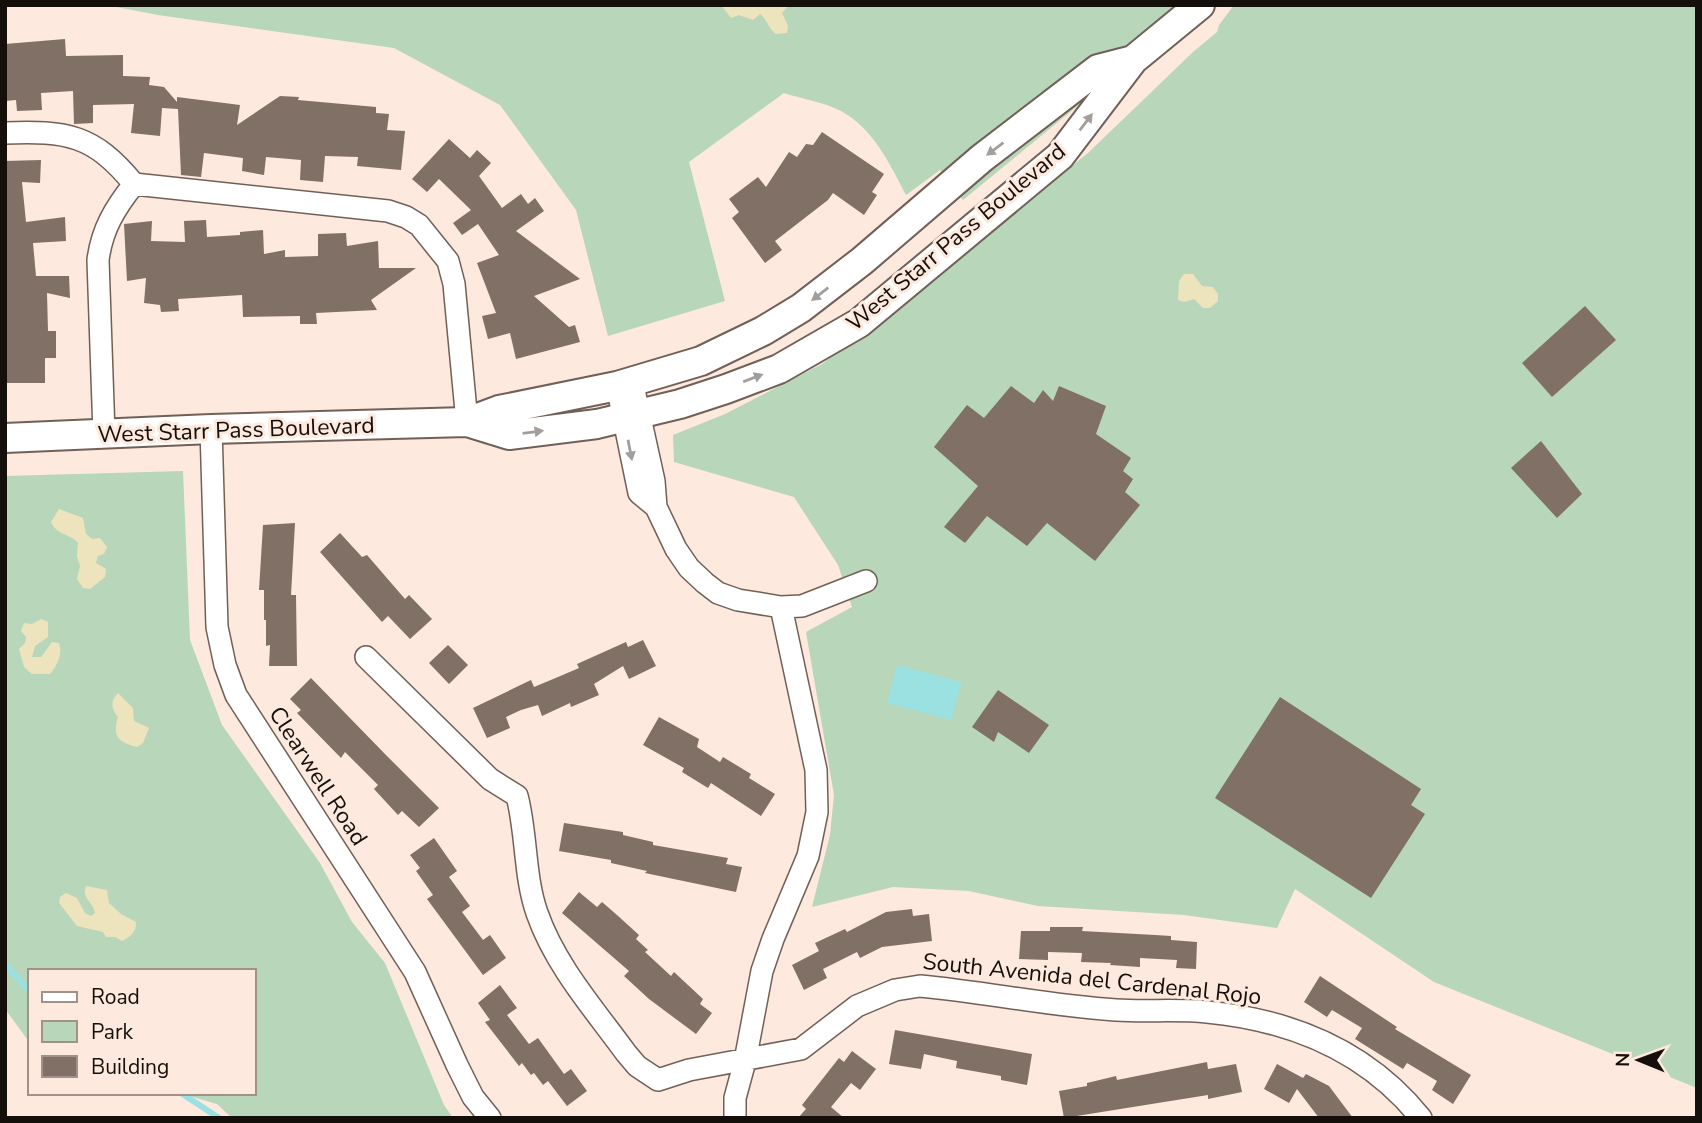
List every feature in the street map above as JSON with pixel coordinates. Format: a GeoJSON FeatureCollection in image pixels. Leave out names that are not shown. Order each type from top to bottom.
{"type":"FeatureCollection","features":[{"type":"Feature","properties":{"kind":"street","name":"West Starr Pass Boulevard"},"geometry":{"type":"LineString","coordinates":[[5,438],[467,422],[509,435],[597,424],[726,389],[779,369],[859,323],[1060,156],[1133,60],[1200,5]]}},
{"type":"Feature","properties":{"kind":"street","name":"West Starr Pass Boulevard"},"geometry":{"type":"LineString","coordinates":[[467,422],[499,410],[625,384],[701,361],[763,331],[801,308],[862,261],[982,159],[1098,69],[1133,60]]}},
{"type":"Feature","properties":{"kind":"street"},"geometry":{"type":"LineString","coordinates":[[5,133],[70,135],[94,145],[120,167],[134,184],[388,211],[419,225],[448,261],[454,284],[467,422]]}},
{"type":"Feature","properties":{"kind":"street"},"geometry":{"type":"LineString","coordinates":[[104,434],[100,240],[114,210],[134,184]]}},
{"type":"Feature","properties":{"kind":"street"},"geometry":{"type":"LineString","coordinates":[[625,384],[639,493],[656,507],[676,549],[689,568],[705,583],[719,593],[738,600],[781,607],[802,606],[866,581]]}},
{"type":"Feature","properties":{"kind":"street","name":"Clearwell Road"},"geometry":{"type":"LineString","coordinates":[[211,429],[217,628],[225,665],[236,695],[365,899],[415,972],[462,1076],[473,1097],[490,1118]]}},
{"type":"Feature","properties":{"kind":"street"},"geometry":{"type":"LineString","coordinates":[[735,1118],[736,1098],[746,1060],[762,971],[807,856],[817,812],[816,770],[781,607]]}},
{"type":"Feature","properties":{"kind":"street","name":"South Avenida del Cardenal Rojo"},"geometry":{"type":"LineString","coordinates":[[366,657],[490,779],[517,796],[524,822],[536,911],[556,954],[637,1066],[658,1080],[689,1070],[801,1049],[857,1006],[895,990],[920,986],[1118,1010],[1205,1012],[1250,1017],[1321,1039],[1354,1059],[1402,1095],[1421,1118]]}},
{"type":"Feature","properties":{"kind":"green space"},"geometry":{"type":"Polygon","coordinates":[[[106,5],[1200,5],[963,200],[940,170],[906,195],[880,148],[852,118],[827,105],[784,93],[689,162],[725,301],[608,336],[576,210],[500,105],[394,48],[158,15],[106,5]]]}},
{"type":"Feature","properties":{"kind":"green space"},"geometry":{"type":"Polygon","coordinates":[[[1234,5],[1697,5],[1697,1088],[1434,982],[1295,889],[1277,928],[1184,915],[1038,906],[969,891],[893,887],[812,907],[830,835],[834,795],[806,632],[852,607],[838,565],[794,497],[674,462],[673,435],[725,414],[822,364],[897,307],[1088,153],[1217,32],[1234,5]]]}},
{"type":"Feature","properties":{"kind":"green space"},"geometry":{"type":"Polygon","coordinates":[[[183,471],[190,640],[222,725],[320,863],[352,922],[385,963],[444,1105],[453,1118],[232,1118],[217,1104],[186,1095],[256,1095],[256,969],[28,969],[28,1040],[5,1009],[5,476],[183,471]]]}},
{"type":"Feature","properties":{"kind":"sand"},"geometry":{"type":"Polygon","coordinates":[[[721,5],[789,5],[782,13],[788,26],[787,33],[776,34],[760,14],[753,20],[739,15],[731,18],[721,5]]]}},
{"type":"Feature","properties":{"kind":"sand"},"geometry":{"type":"Polygon","coordinates":[[[1184,274],[1193,274],[1202,286],[1213,287],[1218,294],[1218,301],[1210,308],[1203,308],[1194,299],[1184,302],[1178,300],[1179,281],[1184,274]]]}},
{"type":"Feature","properties":{"kind":"sand"},"geometry":{"type":"Polygon","coordinates":[[[59,509],[83,518],[86,534],[92,539],[100,538],[107,547],[104,554],[98,556],[96,563],[106,569],[105,577],[90,589],[83,588],[77,579],[80,566],[77,557],[78,543],[57,530],[51,522],[59,509]]]}},
{"type":"Feature","properties":{"kind":"sand"},"geometry":{"type":"Polygon","coordinates":[[[41,619],[48,622],[48,637],[35,646],[32,657],[41,657],[52,642],[59,643],[60,656],[50,674],[32,674],[24,667],[19,649],[25,643],[26,637],[21,631],[24,623],[32,624],[41,619]]]}},
{"type":"Feature","properties":{"kind":"sand"},"geometry":{"type":"Polygon","coordinates":[[[118,693],[133,708],[134,721],[149,728],[143,743],[137,747],[125,743],[116,734],[118,717],[112,705],[118,693]]]}},
{"type":"Feature","properties":{"kind":"sand"},"geometry":{"type":"Polygon","coordinates":[[[86,886],[107,890],[109,903],[136,922],[134,932],[130,936],[122,941],[115,937],[106,937],[103,932],[77,926],[59,903],[60,897],[66,893],[77,898],[85,913],[91,916],[95,913],[85,894],[86,886]]]}},
{"type":"Feature","properties":{"kind":"water"},"geometry":{"type":"Polygon","coordinates":[[[897,665],[962,682],[951,720],[887,703],[897,665]]]}},
{"type":"Feature","properties":{"kind":"building"},"geometry":{"type":"Polygon","coordinates":[[[65,39],[66,56],[123,55],[123,76],[150,77],[149,85],[164,87],[177,102],[177,97],[240,105],[237,125],[280,96],[376,107],[376,113],[389,114],[387,130],[405,131],[401,170],[357,166],[358,157],[325,156],[323,182],[300,180],[301,160],[266,157],[264,175],[242,171],[243,158],[204,153],[201,177],[181,175],[178,109],[162,108],[160,136],[131,133],[134,104],[93,105],[93,123],[74,124],[73,91],[41,93],[42,110],[17,111],[16,100],[5,101],[5,44],[65,39]]]}},
{"type":"Feature","properties":{"kind":"building"},"geometry":{"type":"Polygon","coordinates":[[[822,132],[884,174],[872,192],[877,195],[864,215],[833,193],[828,200],[775,241],[782,250],[765,263],[732,218],[739,212],[729,199],[758,177],[766,187],[789,152],[797,157],[806,144],[813,145],[822,132]]]}},
{"type":"Feature","properties":{"kind":"building"},"geometry":{"type":"Polygon","coordinates":[[[449,139],[470,158],[477,150],[491,163],[479,176],[502,208],[521,194],[528,204],[535,198],[544,211],[516,231],[580,279],[534,296],[569,327],[575,325],[580,342],[516,359],[510,333],[488,339],[482,316],[496,313],[477,263],[499,255],[478,224],[462,235],[453,223],[471,210],[439,179],[427,192],[412,179],[449,139]]]}},
{"type":"Feature","properties":{"kind":"building"},"geometry":{"type":"Polygon","coordinates":[[[41,160],[40,183],[22,182],[26,222],[65,217],[66,241],[33,243],[36,276],[69,276],[70,298],[47,293],[48,331],[56,331],[56,358],[45,358],[45,383],[5,383],[5,161],[41,160]]]}},
{"type":"Feature","properties":{"kind":"building"},"geometry":{"type":"Polygon","coordinates":[[[206,220],[207,237],[240,235],[240,232],[263,230],[264,254],[285,250],[285,257],[318,256],[318,234],[346,233],[347,246],[378,241],[379,268],[416,268],[371,300],[377,310],[316,313],[317,324],[300,324],[300,316],[243,317],[242,295],[178,299],[179,311],[161,312],[160,305],[144,303],[146,278],[127,281],[124,224],[152,221],[151,241],[185,242],[184,221],[206,220]]]}},
{"type":"Feature","properties":{"kind":"building"},"geometry":{"type":"Polygon","coordinates":[[[1585,306],[1616,340],[1552,397],[1522,363],[1585,306]]]}},
{"type":"Feature","properties":{"kind":"building"},"geometry":{"type":"Polygon","coordinates":[[[1011,386],[1034,403],[1043,390],[1053,401],[1059,386],[1106,406],[1096,434],[1131,458],[1123,471],[1133,479],[1125,492],[1140,505],[1095,561],[1047,523],[1027,546],[987,516],[965,543],[944,527],[978,486],[934,447],[967,405],[984,418],[1011,386]]]}},
{"type":"Feature","properties":{"kind":"building"},"geometry":{"type":"Polygon","coordinates":[[[1541,441],[1582,494],[1557,518],[1511,468],[1541,441]]]}},
{"type":"Feature","properties":{"kind":"building"},"geometry":{"type":"Polygon","coordinates":[[[295,523],[291,595],[296,595],[297,666],[269,666],[270,645],[266,646],[264,590],[259,590],[263,525],[295,523]]]}},
{"type":"Feature","properties":{"kind":"building"},"geometry":{"type":"Polygon","coordinates":[[[340,533],[362,557],[367,555],[405,599],[409,595],[432,619],[410,639],[388,616],[382,622],[320,552],[340,533]]]}},
{"type":"Feature","properties":{"kind":"building"},"geometry":{"type":"Polygon","coordinates":[[[643,640],[656,666],[629,679],[623,666],[594,684],[599,695],[571,707],[570,703],[542,716],[538,705],[521,710],[506,717],[510,728],[487,738],[473,708],[531,680],[534,687],[579,668],[577,664],[626,642],[628,647],[643,640]]]}},
{"type":"Feature","properties":{"kind":"building"},"geometry":{"type":"Polygon","coordinates":[[[448,645],[468,665],[449,684],[429,663],[448,645]]]}},
{"type":"Feature","properties":{"kind":"building"},"geometry":{"type":"Polygon","coordinates":[[[311,678],[439,808],[419,827],[402,811],[398,815],[374,789],[378,785],[345,752],[341,758],[297,713],[301,710],[290,699],[311,678]]]}},
{"type":"Feature","properties":{"kind":"building"},"geometry":{"type":"Polygon","coordinates":[[[998,690],[1049,725],[1029,753],[998,732],[994,742],[972,727],[998,690]]]}},
{"type":"Feature","properties":{"kind":"building"},"geometry":{"type":"Polygon","coordinates":[[[1280,697],[1421,789],[1411,805],[1425,814],[1371,898],[1215,798],[1280,697]]]}},
{"type":"Feature","properties":{"kind":"building"},"geometry":{"type":"Polygon","coordinates":[[[659,717],[699,739],[697,747],[720,762],[723,757],[751,774],[749,778],[775,794],[761,816],[711,783],[708,788],[682,772],[684,768],[643,745],[659,717]]]}},
{"type":"Feature","properties":{"kind":"building"},"geometry":{"type":"Polygon","coordinates":[[[564,823],[623,832],[623,835],[653,842],[653,845],[728,858],[726,864],[742,867],[736,892],[645,873],[647,871],[611,863],[611,860],[559,851],[564,823]]]}},
{"type":"Feature","properties":{"kind":"building"},"geometry":{"type":"Polygon","coordinates":[[[434,838],[457,871],[449,877],[470,906],[462,912],[483,940],[490,935],[506,958],[483,975],[427,899],[433,895],[416,871],[420,868],[410,855],[434,838]]]}},
{"type":"Feature","properties":{"kind":"building"},"geometry":{"type":"Polygon","coordinates":[[[579,892],[597,907],[602,902],[639,935],[636,939],[648,950],[645,952],[671,976],[674,972],[703,999],[700,1004],[712,1013],[696,1034],[649,999],[624,976],[629,971],[562,913],[579,892]]]}},
{"type":"Feature","properties":{"kind":"building"},"geometry":{"type":"Polygon","coordinates":[[[912,909],[913,916],[929,914],[932,941],[882,947],[860,958],[857,952],[823,969],[827,978],[804,990],[792,965],[819,951],[815,943],[845,929],[847,932],[886,912],[912,909]]]}},
{"type":"Feature","properties":{"kind":"building"},"geometry":{"type":"Polygon","coordinates":[[[1050,927],[1083,927],[1082,931],[1171,936],[1171,940],[1197,942],[1196,969],[1176,968],[1177,960],[1140,958],[1140,967],[1081,962],[1082,953],[1048,952],[1048,960],[1019,959],[1021,931],[1050,931],[1050,927]]]}},
{"type":"Feature","properties":{"kind":"building"},"geometry":{"type":"Polygon","coordinates":[[[1320,976],[1397,1027],[1395,1029],[1471,1075],[1453,1104],[1432,1090],[1437,1081],[1407,1063],[1403,1069],[1355,1039],[1362,1028],[1332,1010],[1327,1017],[1304,1002],[1320,976]]]}},
{"type":"Feature","properties":{"kind":"building"},"geometry":{"type":"Polygon","coordinates":[[[500,985],[517,1008],[507,1015],[529,1044],[538,1038],[564,1074],[571,1069],[587,1091],[567,1106],[548,1081],[543,1085],[522,1063],[519,1066],[485,1022],[490,1020],[478,1003],[500,985]]]}},
{"type":"Feature","properties":{"kind":"building"},"geometry":{"type":"Polygon","coordinates":[[[895,1030],[1032,1054],[1027,1085],[1001,1080],[1001,1076],[956,1068],[957,1061],[924,1054],[921,1069],[889,1064],[895,1030]]]}},
{"type":"Feature","properties":{"kind":"building"},"geometry":{"type":"Polygon","coordinates":[[[852,1051],[876,1069],[860,1090],[851,1083],[831,1107],[844,1118],[798,1118],[806,1109],[802,1105],[839,1058],[844,1062],[852,1051]]]}},
{"type":"Feature","properties":{"kind":"building"},"geometry":{"type":"Polygon","coordinates":[[[1207,1062],[1208,1069],[1236,1064],[1242,1092],[1064,1118],[1059,1091],[1087,1086],[1087,1083],[1116,1076],[1117,1080],[1207,1062]]]}},
{"type":"Feature","properties":{"kind":"building"},"geometry":{"type":"Polygon","coordinates":[[[1277,1064],[1303,1078],[1306,1074],[1329,1086],[1353,1118],[1319,1118],[1297,1089],[1289,1103],[1264,1089],[1277,1064]]]}},
{"type":"Feature","properties":{"kind":"waterway"},"geometry":{"type":"LineString","coordinates":[[5,964],[28,990]]}},
{"type":"Feature","properties":{"kind":"waterway"},"geometry":{"type":"LineString","coordinates":[[184,1095],[219,1118]]}}]}
